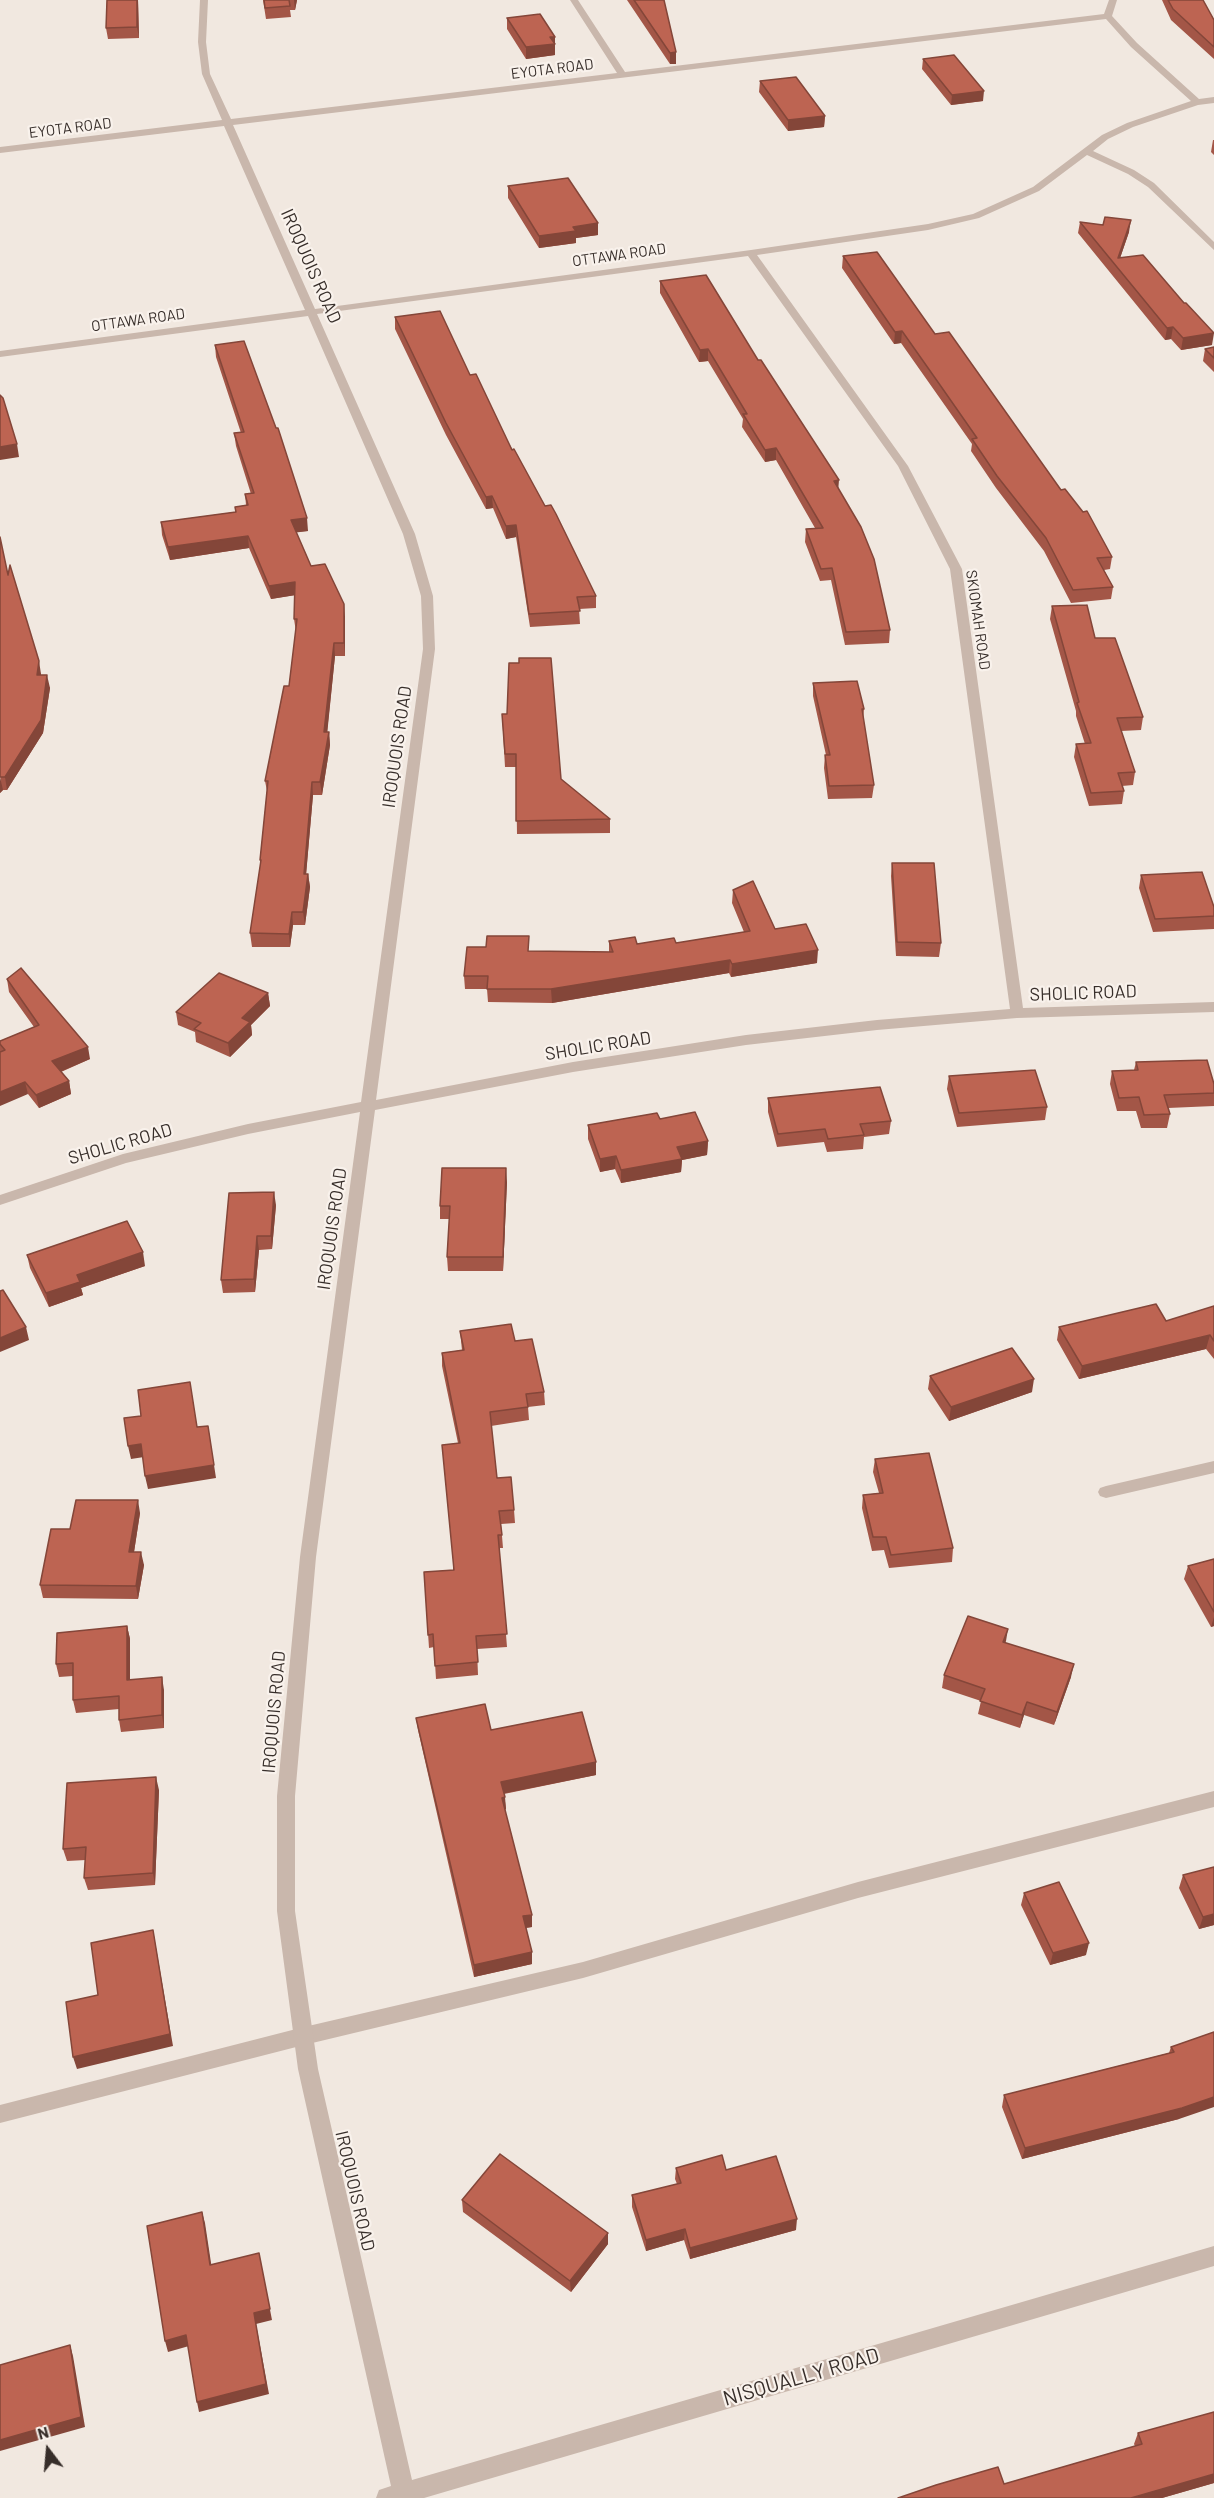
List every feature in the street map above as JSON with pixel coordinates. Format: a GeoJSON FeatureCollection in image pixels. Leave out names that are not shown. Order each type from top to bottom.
{"type":"FeatureCollection","features":[{"type":"Feature","properties":{"kind":"street","name":"IROQUOIS ROAD"},"geometry":{"type":"LineString","coordinates":[[204,0],[202,42],[206,74],[309,312],[409,534],[427,596],[429,649],[308,1557],[286,1796],[286,1911],[308,2069],[399,2496]]}},
{"type":"Feature","properties":{"kind":"street"},"geometry":{"type":"LineString","coordinates":[[574,0],[622,74]]}},
{"type":"Feature","properties":{"kind":"street"},"geometry":{"type":"LineString","coordinates":[[1113,0],[1108,16],[1134,45],[1197,102]]}},
{"type":"Feature","properties":{"kind":"street","name":"EYOTA ROAD"},"geometry":{"type":"LineString","coordinates":[[0,150],[1108,16]]}},
{"type":"Feature","properties":{"kind":"street","name":"OTTAWA ROAD"},"geometry":{"type":"LineString","coordinates":[[0,354],[884,235],[976,216],[1036,189],[1105,137],[1130,125],[1197,102],[1214,100]]}},
{"type":"Feature","properties":{"kind":"street"},"geometry":{"type":"LineString","coordinates":[[1086,152],[1131,172],[1151,185],[1214,247]]}},
{"type":"Feature","properties":{"kind":"street","name":"SKIOMAH ROAD"},"geometry":{"type":"LineString","coordinates":[[751,253],[903,466],[956,569],[1017,1013]]}},
{"type":"Feature","properties":{"kind":"street","name":"SHOLIC ROAD"},"geometry":{"type":"LineString","coordinates":[[0,1200],[123,1159],[248,1129],[573,1067],[746,1040],[877,1025],[1017,1013],[1214,1007]]}},
{"type":"Feature","properties":{"kind":"street"},"geometry":{"type":"LineString","coordinates":[[1106,1492],[1214,1467]]}},
{"type":"Feature","properties":{"kind":"street"},"geometry":{"type":"LineString","coordinates":[[0,2114],[303,2036],[583,1970],[858,1890],[1214,1799]]}},
{"type":"Feature","properties":{"kind":"street","name":"NISQUALLY ROAD"},"geometry":{"type":"LineString","coordinates":[[399,2496],[1214,2256]]}},
{"type":"Feature","properties":{"kind":"building"},"geometry":{"type":"Polygon","coordinates":[[[107,0],[137,0],[137,27],[106,28],[107,0]]]}},
{"type":"Feature","properties":{"kind":"building"},"geometry":{"type":"Polygon","coordinates":[[[264,0],[289,0],[290,6],[265,8],[264,0]]]}},
{"type":"Feature","properties":{"kind":"building"},"geometry":{"type":"Polygon","coordinates":[[[634,0],[664,0],[676,52],[670,53],[634,0]]]}},
{"type":"Feature","properties":{"kind":"building"},"geometry":{"type":"Polygon","coordinates":[[[1168,0],[1203,0],[1214,20],[1214,47],[1173,9],[1168,0]]]}},
{"type":"Feature","properties":{"kind":"building"},"geometry":{"type":"Polygon","coordinates":[[[540,14],[555,37],[550,37],[555,44],[526,47],[507,18],[540,14]]]}},
{"type":"Feature","properties":{"kind":"building"},"geometry":{"type":"Polygon","coordinates":[[[954,55],[984,91],[952,95],[923,59],[954,55]]]}},
{"type":"Feature","properties":{"kind":"building"},"geometry":{"type":"Polygon","coordinates":[[[796,77],[825,116],[788,120],[760,81],[796,77]]]}},
{"type":"Feature","properties":{"kind":"building"},"geometry":{"type":"Polygon","coordinates":[[[568,178],[598,223],[573,227],[576,231],[539,236],[508,186],[568,178]]]}},
{"type":"Feature","properties":{"kind":"building"},"geometry":{"type":"Polygon","coordinates":[[[1105,217],[1131,220],[1118,258],[1143,255],[1184,303],[1214,333],[1183,338],[1173,327],[1167,328],[1080,222],[1103,225],[1105,217]]]}},
{"type":"Feature","properties":{"kind":"building"},"geometry":{"type":"Polygon","coordinates":[[[877,252],[935,334],[949,332],[1061,490],[1065,489],[1083,512],[1087,511],[1112,557],[1097,558],[1113,587],[1073,590],[1046,538],[997,476],[972,439],[977,438],[902,331],[895,332],[843,256],[877,252]]]}},
{"type":"Feature","properties":{"kind":"building"},"geometry":{"type":"Polygon","coordinates":[[[706,275],[758,360],[761,360],[839,480],[834,481],[861,527],[874,559],[890,630],[846,632],[832,568],[821,569],[806,529],[823,528],[776,448],[765,450],[743,414],[747,414],[708,349],[700,350],[660,281],[706,275]]]}},
{"type":"Feature","properties":{"kind":"building"},"geometry":{"type":"Polygon","coordinates":[[[440,311],[470,375],[476,374],[512,450],[514,449],[545,506],[551,505],[596,596],[577,597],[580,611],[529,614],[516,525],[506,526],[492,496],[486,497],[446,423],[395,317],[440,311]]]}},
{"type":"Feature","properties":{"kind":"building"},"geometry":{"type":"Polygon","coordinates":[[[244,341],[276,428],[278,428],[307,518],[291,520],[311,566],[325,564],[344,604],[344,643],[334,643],[324,732],[329,732],[320,782],[312,782],[304,874],[308,874],[303,912],[292,912],[289,934],[250,933],[261,860],[268,781],[265,781],[284,686],[289,686],[297,619],[294,619],[295,582],[269,586],[248,536],[168,547],[161,522],[236,512],[235,507],[248,505],[245,494],[254,493],[234,433],[244,432],[215,345],[244,341]]]}},
{"type":"Feature","properties":{"kind":"building"},"geometry":{"type":"Polygon","coordinates":[[[1214,347],[1214,358],[1205,349],[1214,347]]]}},
{"type":"Feature","properties":{"kind":"building"},"geometry":{"type":"Polygon","coordinates":[[[0,395],[3,398],[17,444],[0,447],[0,395]]]}},
{"type":"Feature","properties":{"kind":"building"},"geometry":{"type":"Polygon","coordinates":[[[0,537],[8,575],[10,565],[39,661],[37,675],[47,675],[41,720],[5,777],[0,777],[0,537]]]}},
{"type":"Feature","properties":{"kind":"building"},"geometry":{"type":"Polygon","coordinates":[[[1087,605],[1095,638],[1115,638],[1143,717],[1117,718],[1135,772],[1118,773],[1124,791],[1091,793],[1076,744],[1091,743],[1077,703],[1079,702],[1052,606],[1087,605]]]}},
{"type":"Feature","properties":{"kind":"building"},"geometry":{"type":"Polygon","coordinates":[[[519,658],[551,658],[561,779],[610,819],[516,821],[516,754],[505,754],[502,714],[507,714],[509,663],[519,663],[519,658]]]}},
{"type":"Feature","properties":{"kind":"building"},"geometry":{"type":"Polygon","coordinates":[[[857,681],[864,709],[862,709],[874,785],[829,786],[825,755],[830,755],[813,683],[857,681]]]}},
{"type":"Feature","properties":{"kind":"building"},"geometry":{"type":"Polygon","coordinates":[[[892,863],[934,863],[941,943],[897,942],[892,863]]]}},
{"type":"Feature","properties":{"kind":"building"},"geometry":{"type":"Polygon","coordinates":[[[1202,872],[1214,907],[1214,916],[1155,919],[1141,875],[1202,872]]]}},
{"type":"Feature","properties":{"kind":"building"},"geometry":{"type":"Polygon","coordinates":[[[753,881],[775,929],[806,924],[818,950],[732,964],[730,960],[551,989],[487,989],[488,976],[464,976],[467,947],[486,947],[487,936],[529,936],[528,951],[613,952],[609,941],[635,937],[637,944],[674,938],[676,943],[750,931],[733,890],[753,881]]]}},
{"type":"Feature","properties":{"kind":"building"},"geometry":{"type":"Polygon","coordinates":[[[21,968],[88,1047],[52,1061],[69,1081],[36,1095],[25,1082],[0,1092],[0,1052],[5,1050],[0,1041],[39,1025],[7,979],[21,968]]]}},
{"type":"Feature","properties":{"kind":"building"},"geometry":{"type":"Polygon","coordinates":[[[219,973],[268,993],[242,1018],[250,1022],[228,1043],[194,1029],[201,1023],[176,1012],[219,973]]]}},
{"type":"Feature","properties":{"kind":"building"},"geometry":{"type":"Polygon","coordinates":[[[1207,1060],[1214,1084],[1214,1093],[1164,1095],[1170,1114],[1144,1115],[1139,1097],[1119,1098],[1112,1071],[1138,1070],[1136,1062],[1207,1060]]]}},
{"type":"Feature","properties":{"kind":"building"},"geometry":{"type":"Polygon","coordinates":[[[1035,1070],[1047,1107],[959,1113],[949,1076],[1035,1070]]]}},
{"type":"Feature","properties":{"kind":"building"},"geometry":{"type":"Polygon","coordinates":[[[880,1087],[891,1121],[860,1124],[864,1135],[828,1139],[825,1129],[778,1134],[768,1098],[880,1087]]]}},
{"type":"Feature","properties":{"kind":"building"},"geometry":{"type":"Polygon","coordinates":[[[695,1112],[708,1141],[677,1147],[682,1159],[621,1170],[616,1156],[600,1159],[588,1125],[657,1113],[660,1119],[695,1112]]]}},
{"type":"Feature","properties":{"kind":"building"},"geometry":{"type":"Polygon","coordinates":[[[442,1168],[506,1168],[503,1257],[447,1257],[450,1206],[440,1206],[442,1168]]]}},
{"type":"Feature","properties":{"kind":"building"},"geometry":{"type":"Polygon","coordinates":[[[274,1192],[271,1236],[257,1236],[254,1279],[221,1280],[229,1193],[274,1192]]]}},
{"type":"Feature","properties":{"kind":"building"},"geometry":{"type":"Polygon","coordinates":[[[127,1221],[143,1252],[77,1275],[80,1282],[46,1293],[27,1255],[127,1221]]]}},
{"type":"Feature","properties":{"kind":"building"},"geometry":{"type":"Polygon","coordinates":[[[3,1290],[26,1327],[0,1338],[0,1291],[3,1290]]]}},
{"type":"Feature","properties":{"kind":"building"},"geometry":{"type":"Polygon","coordinates":[[[1156,1304],[1166,1321],[1214,1306],[1214,1341],[1210,1335],[1082,1366],[1059,1327],[1156,1304]]]}},
{"type":"Feature","properties":{"kind":"building"},"geometry":{"type":"Polygon","coordinates":[[[511,1324],[515,1341],[532,1339],[544,1392],[526,1394],[528,1407],[490,1412],[497,1478],[511,1477],[514,1510],[499,1511],[502,1535],[498,1535],[507,1634],[476,1636],[478,1662],[435,1666],[433,1634],[428,1635],[424,1572],[454,1570],[442,1445],[460,1443],[442,1353],[464,1350],[460,1331],[511,1324]]]}},
{"type":"Feature","properties":{"kind":"building"},"geometry":{"type":"Polygon","coordinates":[[[1012,1348],[1034,1379],[951,1407],[930,1376],[1012,1348]]]}},
{"type":"Feature","properties":{"kind":"building"},"geometry":{"type":"Polygon","coordinates":[[[190,1382],[197,1427],[208,1426],[214,1465],[145,1476],[141,1444],[128,1446],[124,1418],[141,1416],[138,1390],[190,1382]]]}},
{"type":"Feature","properties":{"kind":"building"},"geometry":{"type":"Polygon","coordinates":[[[929,1453],[953,1548],[891,1555],[886,1537],[873,1537],[863,1495],[883,1493],[875,1459],[929,1453]]]}},
{"type":"Feature","properties":{"kind":"building"},"geometry":{"type":"Polygon","coordinates":[[[76,1500],[138,1500],[129,1552],[141,1552],[136,1586],[40,1585],[51,1529],[70,1529],[76,1500]]]}},
{"type":"Feature","properties":{"kind":"building"},"geometry":{"type":"Polygon","coordinates":[[[1214,1559],[1214,1612],[1188,1566],[1214,1559]]]}},
{"type":"Feature","properties":{"kind":"building"},"geometry":{"type":"Polygon","coordinates":[[[968,1616],[1008,1629],[1003,1642],[1074,1664],[1057,1712],[1027,1702],[1022,1715],[980,1701],[985,1689],[944,1675],[968,1616]]]}},
{"type":"Feature","properties":{"kind":"building"},"geometry":{"type":"Polygon","coordinates":[[[127,1626],[127,1680],[162,1677],[162,1715],[119,1720],[119,1696],[73,1700],[73,1663],[56,1664],[57,1633],[127,1626]]]}},
{"type":"Feature","properties":{"kind":"building"},"geometry":{"type":"Polygon","coordinates":[[[485,1704],[491,1730],[582,1712],[596,1762],[501,1782],[505,1797],[502,1798],[532,1915],[523,1916],[532,1952],[474,1965],[416,1718],[485,1704]]]}},
{"type":"Feature","properties":{"kind":"building"},"geometry":{"type":"Polygon","coordinates":[[[156,1777],[153,1873],[84,1878],[86,1847],[63,1849],[67,1783],[156,1777]]]}},
{"type":"Feature","properties":{"kind":"building"},"geometry":{"type":"Polygon","coordinates":[[[1214,1867],[1214,1914],[1203,1917],[1183,1875],[1214,1867]]]}},
{"type":"Feature","properties":{"kind":"building"},"geometry":{"type":"Polygon","coordinates":[[[1059,1882],[1089,1943],[1053,1953],[1024,1893],[1059,1882]]]}},
{"type":"Feature","properties":{"kind":"building"},"geometry":{"type":"Polygon","coordinates":[[[153,1930],[170,2034],[73,2057],[66,2002],[98,1995],[91,1943],[153,1930]]]}},
{"type":"Feature","properties":{"kind":"building"},"geometry":{"type":"Polygon","coordinates":[[[1214,2032],[1214,2097],[1182,2108],[1025,2148],[1004,2095],[1174,2052],[1171,2047],[1214,2032]]]}},
{"type":"Feature","properties":{"kind":"building"},"geometry":{"type":"Polygon","coordinates":[[[500,2154],[608,2233],[570,2281],[462,2200],[500,2154]]]}},
{"type":"Feature","properties":{"kind":"building"},"geometry":{"type":"Polygon","coordinates":[[[722,2155],[726,2170],[776,2156],[797,2219],[690,2248],[685,2229],[646,2240],[632,2195],[681,2183],[676,2168],[722,2155]]]}},
{"type":"Feature","properties":{"kind":"building"},"geometry":{"type":"Polygon","coordinates":[[[202,2212],[210,2265],[259,2253],[270,2309],[254,2313],[266,2384],[197,2402],[186,2335],[165,2341],[147,2226],[202,2212]]]}},
{"type":"Feature","properties":{"kind":"building"},"geometry":{"type":"Polygon","coordinates":[[[70,2345],[81,2417],[0,2440],[0,2365],[70,2345]]]}},
{"type":"Feature","properties":{"kind":"building"},"geometry":{"type":"Polygon","coordinates":[[[1214,2412],[1214,2474],[1131,2498],[898,2498],[998,2467],[1004,2484],[1142,2444],[1138,2433],[1214,2412]]]}}]}
